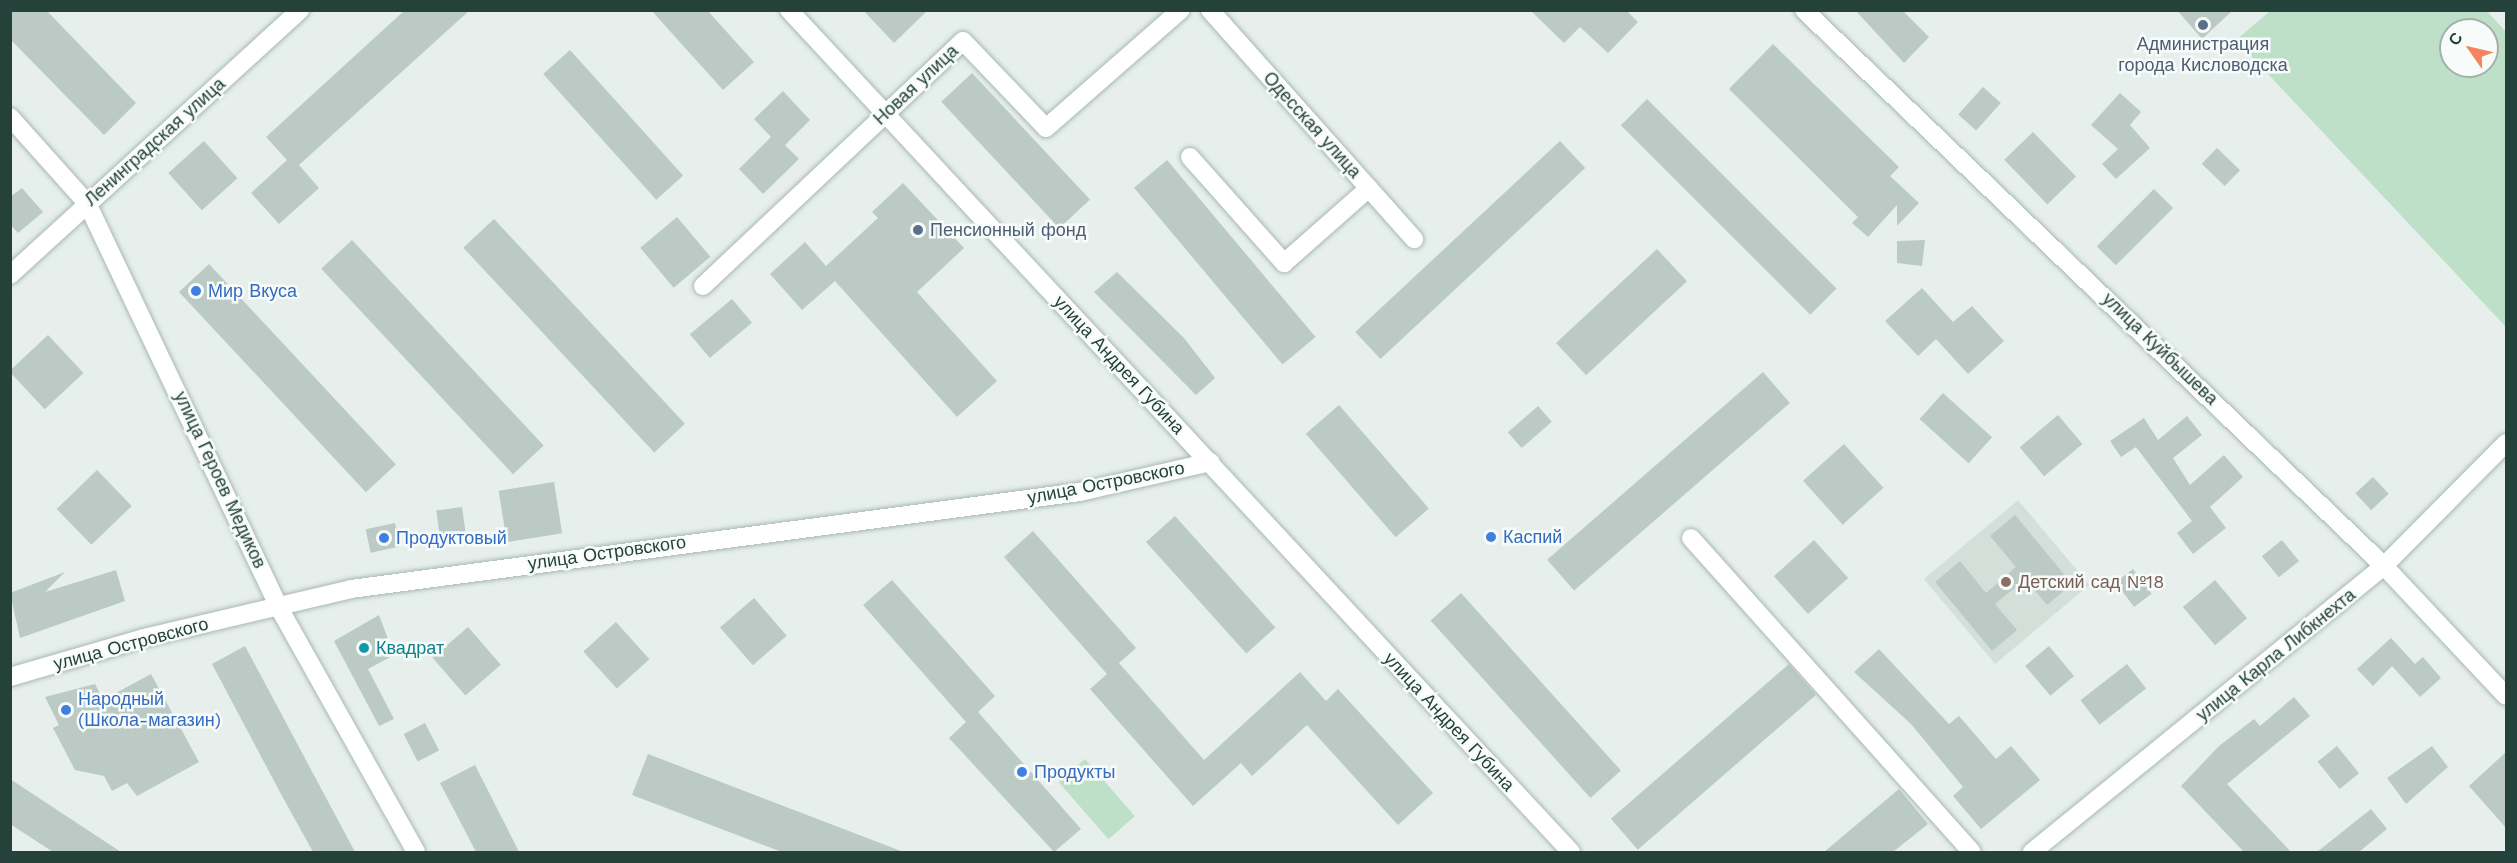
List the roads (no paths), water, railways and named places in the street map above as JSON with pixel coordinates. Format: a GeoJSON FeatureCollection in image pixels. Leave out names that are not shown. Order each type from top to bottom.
{"type":"FeatureCollection","features":[{"type":"Feature","properties":{"kind":"street","name":"Ленинградская улица"},"geometry":{"type":"LineString","coordinates":[[10,275],[300,10]]}},
{"type":"Feature","properties":{"kind":"street","name":"улица Андрея Губина"},"geometry":{"type":"LineString","coordinates":[[789,10],[883,115],[1211,462],[1571,852]]}},
{"type":"Feature","properties":{"kind":"street","name":"Новая улица"},"geometry":{"type":"LineString","coordinates":[[703,286],[963,41],[1046,128],[1181,10]]}},
{"type":"Feature","properties":{"kind":"street","name":"Одесская улица"},"geometry":{"type":"LineString","coordinates":[[1210,10],[1414,239]]}},
{"type":"Feature","properties":{"kind":"street","name":"улица Куйбышева"},"geometry":{"type":"LineString","coordinates":[[1804,10],[2384,566],[2506,696]]}},
{"type":"Feature","properties":{"kind":"street","name":"улица Героев Медиков"},"geometry":{"type":"LineString","coordinates":[[10,117],[87,203],[278,606],[416,852]]}},
{"type":"Feature","properties":{"kind":"street"},"geometry":{"type":"LineString","coordinates":[[1190,157],[1284,263],[1369,188]]}},
{"type":"Feature","properties":{"kind":"street","name":"улица Карла Либкнехта"},"geometry":{"type":"LineString","coordinates":[[2032,852],[2384,566],[2506,443]]}},
{"type":"Feature","properties":{"kind":"street","name":"улица Островского"},"geometry":{"type":"LineString","coordinates":[[10,677],[278,606],[426,578],[1080,492],[1211,462]]}},
{"type":"Feature","properties":{"kind":"street"},"geometry":{"type":"LineString","coordinates":[[1691,538],[1972,852]]}},
{"type":"Feature","properties":{"kind":"place","name":"Администрация города Кисловодска"},"geometry":{"type":"Point","coordinates":[2203,25]}},
{"type":"Feature","properties":{"kind":"place","name":"Пенсионный фонд"},"geometry":{"type":"Point","coordinates":[918,230]}},
{"type":"Feature","properties":{"kind":"place","name":"Мир Вкуса"},"geometry":{"type":"Point","coordinates":[196,291]}},
{"type":"Feature","properties":{"kind":"place","name":"Каспий"},"geometry":{"type":"Point","coordinates":[1491,537]}},
{"type":"Feature","properties":{"kind":"place","name":"Продуктовый"},"geometry":{"type":"Point","coordinates":[384,538]}},
{"type":"Feature","properties":{"kind":"place","name":"Детский сад №18"},"geometry":{"type":"Point","coordinates":[2006,582]}},
{"type":"Feature","properties":{"kind":"place","name":"Квадрат"},"geometry":{"type":"Point","coordinates":[364,648]}},
{"type":"Feature","properties":{"kind":"place","name":"Народный (Школа-магазин)"},"geometry":{"type":"Point","coordinates":[66,710]}},
{"type":"Feature","properties":{"kind":"place","name":"Продукты"},"geometry":{"type":"Point","coordinates":[1022,772]}}]}
